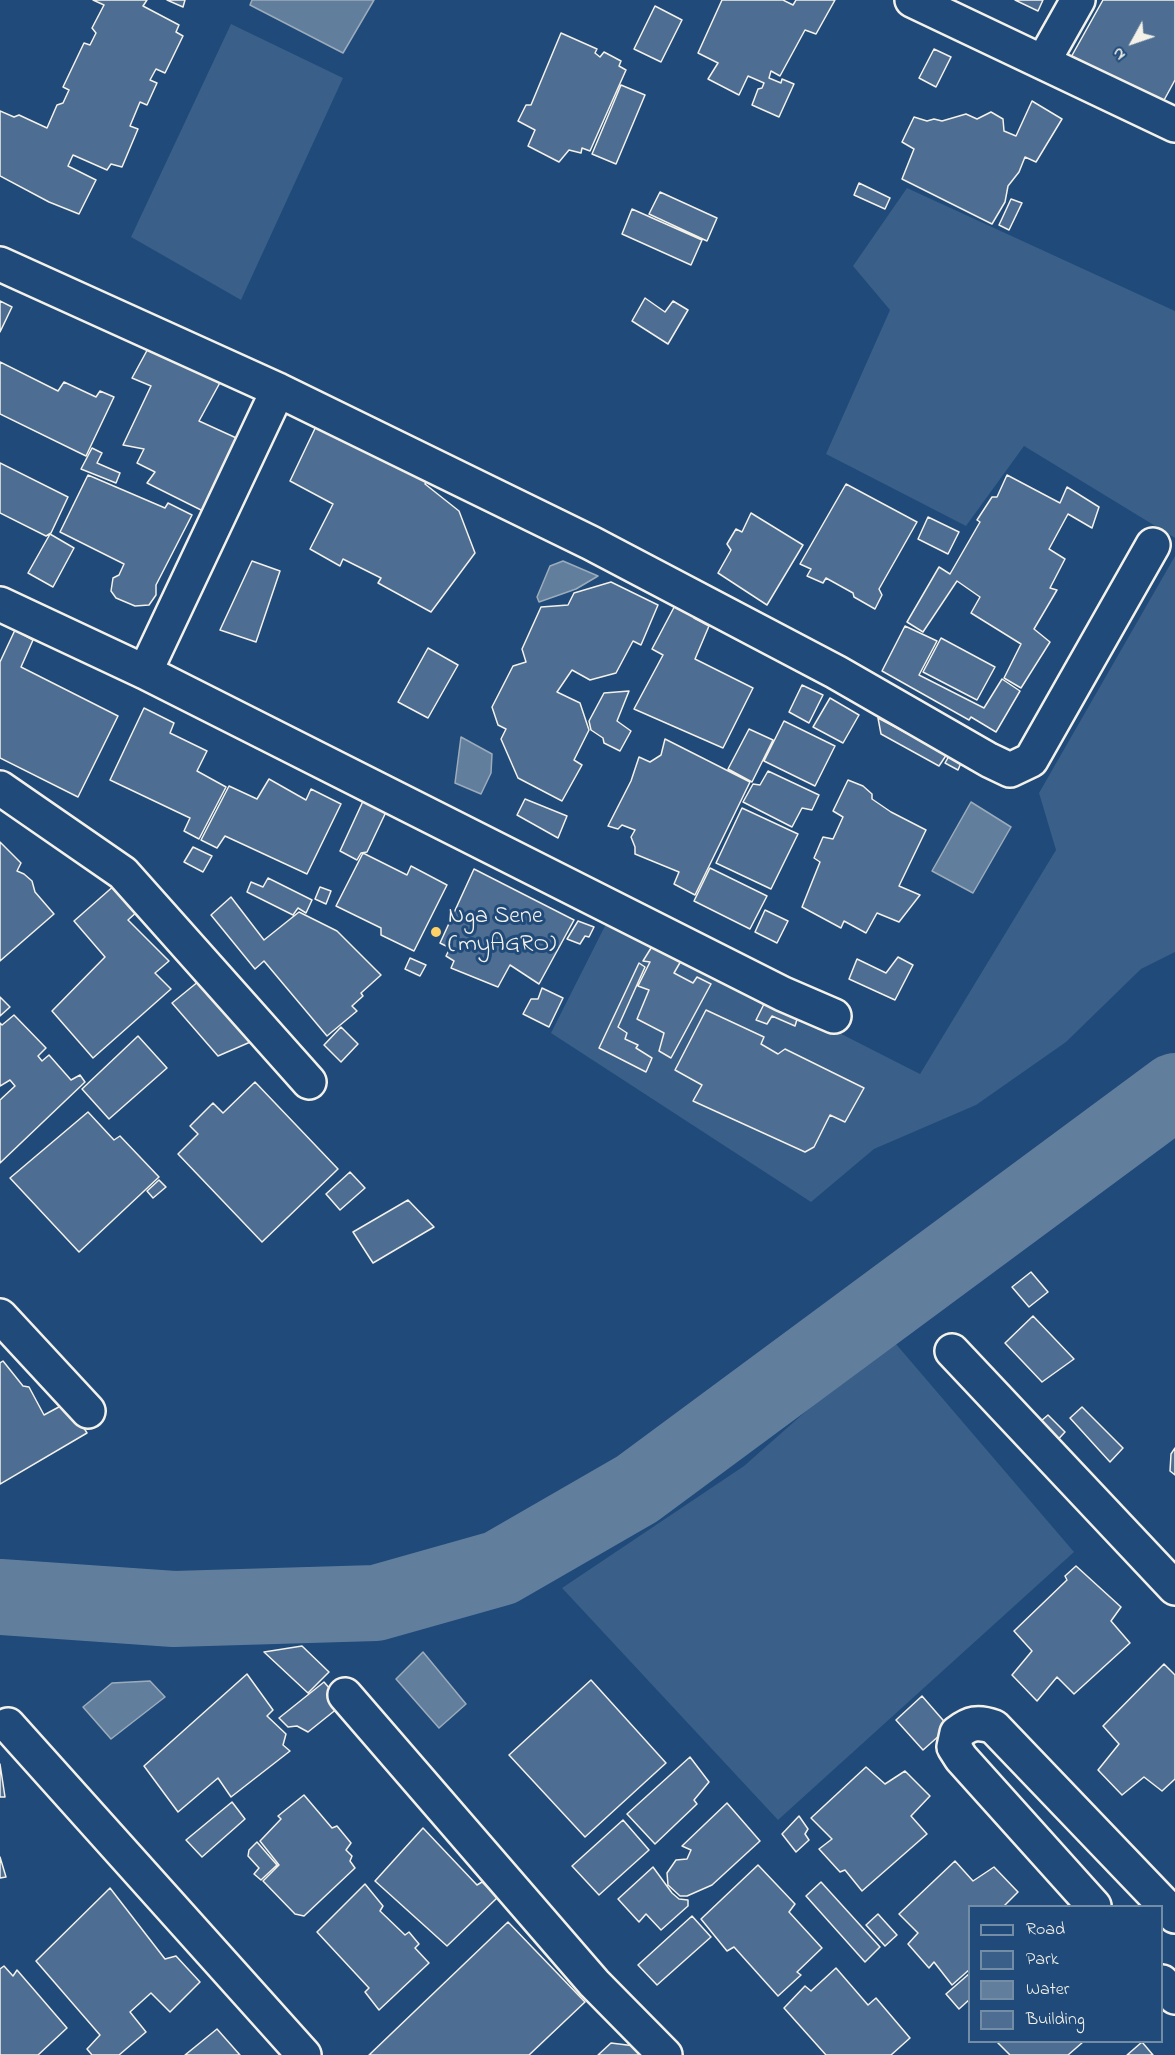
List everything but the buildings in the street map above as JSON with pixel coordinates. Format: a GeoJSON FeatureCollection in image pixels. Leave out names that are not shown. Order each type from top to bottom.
{"type":"FeatureCollection","features":[{"type":"Feature","properties":{"kind":"street"},"geometry":{"type":"LineString","coordinates":[[912,0],[1175,125]]}},
{"type":"Feature","properties":{"kind":"street"},"geometry":{"type":"LineString","coordinates":[[1042,62],[1078,0]]}},
{"type":"Feature","properties":{"kind":"street"},"geometry":{"type":"LineString","coordinates":[[0,264],[278,390],[591,543],[836,672],[1010,770],[1031,760],[1153,545]]}},
{"type":"Feature","properties":{"kind":"street"},"geometry":{"type":"LineString","coordinates":[[145,672],[278,390]]}},
{"type":"Feature","properties":{"kind":"street"},"geometry":{"type":"LineString","coordinates":[[0,604],[145,672],[772,989],[834,1016]]}},
{"type":"Feature","properties":{"kind":"street"},"geometry":{"type":"LineString","coordinates":[[0,788],[123,873],[309,1082]]}},
{"type":"Feature","properties":{"kind":"street"},"geometry":{"type":"LineString","coordinates":[[0,1316],[88,1411]]}},
{"type":"Feature","properties":{"kind":"street"},"geometry":{"type":"LineString","coordinates":[[952,1351],[1175,1588]]}},
{"type":"Feature","properties":{"kind":"street"},"geometry":{"type":"LineString","coordinates":[[345,1695],[594,1983],[665,2055]]}},
{"type":"Feature","properties":{"kind":"street"},"geometry":{"type":"LineString","coordinates":[[1127,1866],[1091,1903],[962,1758],[954,1747],[957,1733],[968,1725],[981,1723],[993,1727],[1127,1866],[1175,1916]]}},
{"type":"Feature","properties":{"kind":"street"},"geometry":{"type":"LineString","coordinates":[[8,1725],[304,2055]]}},
{"type":"Feature","properties":{"kind":"street"},"geometry":{"type":"LineString","coordinates":[[1163,1984],[1175,1997]]}},
{"type":"Feature","properties":{"kind":"green space"},"geometry":{"type":"Polygon","coordinates":[[[231,24],[343,78],[241,300],[131,237],[231,24]]]}},
{"type":"Feature","properties":{"kind":"green space"},"geometry":{"type":"Polygon","coordinates":[[[907,188],[1175,311],[1175,538],[1024,446],[966,526],[826,454],[890,310],[853,266],[907,188]]]}},
{"type":"Feature","properties":{"kind":"green space"},"geometry":{"type":"Polygon","coordinates":[[[1175,556],[1175,952],[1141,969],[1066,1042],[976,1105],[874,1149],[811,1202],[551,1033],[607,922],[751,988],[920,1074],[1056,850],[1039,793],[1175,556]]]}},
{"type":"Feature","properties":{"kind":"green space"},"geometry":{"type":"Polygon","coordinates":[[[890,1337],[1074,1552],[778,1820],[562,1588],[744,1466],[890,1337]]]}},
{"type":"Feature","properties":{"kind":"water"},"geometry":{"type":"Polygon","coordinates":[[[252,0],[374,0],[343,53],[250,5],[252,0]]]}},
{"type":"Feature","properties":{"kind":"water"},"geometry":{"type":"Polygon","coordinates":[[[563,561],[598,576],[576,589],[539,602],[537,597],[550,566],[563,561]]]}},
{"type":"Feature","properties":{"kind":"water"},"geometry":{"type":"Polygon","coordinates":[[[461,737],[492,754],[491,773],[481,794],[455,783],[461,737]]]}},
{"type":"Feature","properties":{"kind":"water"},"geometry":{"type":"Polygon","coordinates":[[[971,802],[1011,827],[973,893],[932,871],[971,802]]]}},
{"type":"Feature","properties":{"kind":"water"},"geometry":{"type":"Polygon","coordinates":[[[423,1652],[466,1704],[439,1728],[396,1679],[423,1652]]]}},
{"type":"Feature","properties":{"kind":"water"},"geometry":{"type":"Polygon","coordinates":[[[150,1681],[165,1697],[111,1739],[83,1707],[112,1683],[150,1681]]]}},
{"type":"Feature","properties":{"kind":"waterway"},"geometry":{"type":"LineString","coordinates":[[0,1597],[174,1609],[376,1603],[500,1568],[637,1489],[1175,1091]]}},
{"type":"Feature","properties":{"kind":"place","name":"Nga Sene (myAGRO)"},"geometry":{"type":"Point","coordinates":[436,932]}}]}
